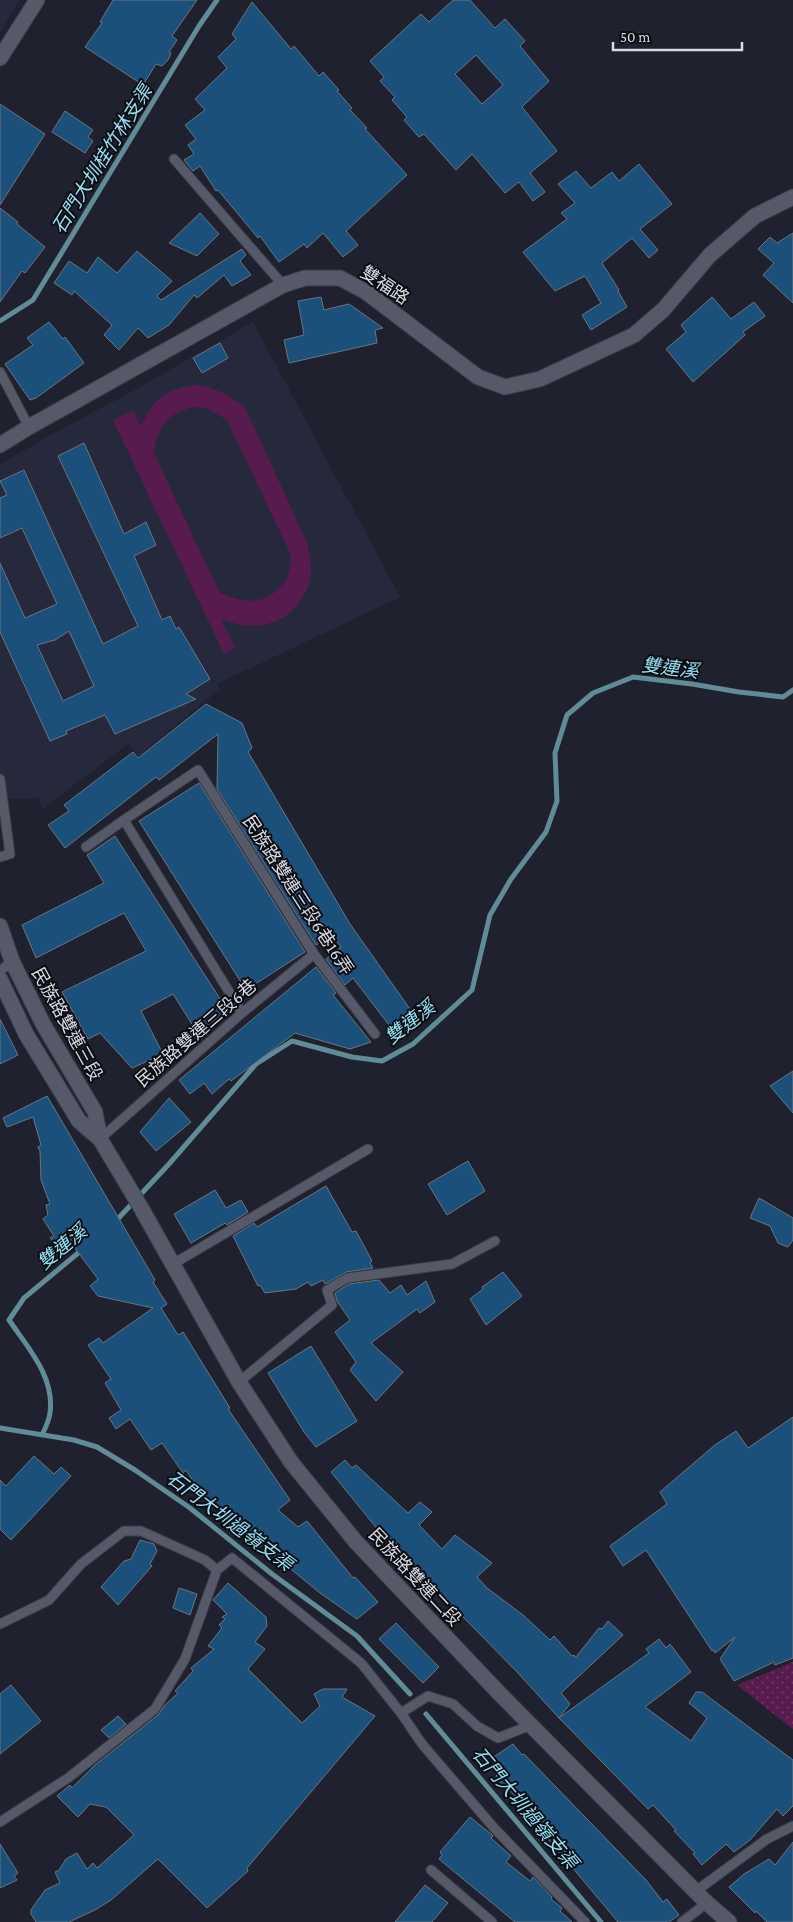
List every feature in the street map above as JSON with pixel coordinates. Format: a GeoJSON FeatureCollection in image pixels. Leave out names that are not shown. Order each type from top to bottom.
{"type":"FeatureCollection","features":[{"type":"Feature","properties":{"kind":"main road"},"geometry":{"type":"LineString","coordinates":[[0,58],[38,0]]}},
{"type":"Feature","properties":{"kind":"main road","name":"雙福路"},"geometry":{"type":"LineString","coordinates":[[0,445],[284,285],[305,278],[340,278],[366,292],[478,377],[505,386],[540,379],[634,335],[663,310],[710,255],[755,216],[793,197]]}},
{"type":"Feature","properties":{"kind":"main road","name":"民族路雙連三段"},"geometry":{"type":"LineString","coordinates":[[0,926],[6,966],[95,1112],[100,1139]]}},
{"type":"Feature","properties":{"kind":"main road","name":"民族路雙連三段"},"geometry":{"type":"LineString","coordinates":[[0,979],[26,1034],[79,1121],[100,1139],[140,1206]]}},
{"type":"Feature","properties":{"kind":"main road","name":"民族路雙連二段"},"geometry":{"type":"LineString","coordinates":[[140,1206],[239,1382],[291,1462],[356,1542],[531,1725],[707,1903],[729,1922]]}},
{"type":"Feature","properties":{"kind":"lane"},"geometry":{"type":"LineString","coordinates":[[174,159],[284,285]]}},
{"type":"Feature","properties":{"kind":"lane"},"geometry":{"type":"LineString","coordinates":[[0,372],[29,427]]}},
{"type":"Feature","properties":{"kind":"lane","name":"民族路雙連三段6巷16弄"},"geometry":{"type":"LineString","coordinates":[[124,820],[198,770],[314,954],[375,1034]]}},
{"type":"Feature","properties":{"kind":"lane"},"geometry":{"type":"LineString","coordinates":[[0,779],[10,854],[0,857]]}},
{"type":"Feature","properties":{"kind":"lane"},"geometry":{"type":"LineString","coordinates":[[86,847],[124,820],[242,1014]]}},
{"type":"Feature","properties":{"kind":"lane","name":"民族路雙連三段6巷"},"geometry":{"type":"LineString","coordinates":[[100,1139],[242,1014],[314,954]]}},
{"type":"Feature","properties":{"kind":"lane"},"geometry":{"type":"LineString","coordinates":[[173,1264],[368,1149]]}},
{"type":"Feature","properties":{"kind":"lane"},"geometry":{"type":"LineString","coordinates":[[239,1382],[332,1305],[327,1290],[347,1278],[452,1264],[495,1241]]}},
{"type":"Feature","properties":{"kind":"lane"},"geometry":{"type":"LineString","coordinates":[[0,1624],[49,1600],[81,1564],[124,1531],[141,1531],[205,1560],[216,1570]]}},
{"type":"Feature","properties":{"kind":"lane"},"geometry":{"type":"LineString","coordinates":[[0,1822],[68,1778],[155,1708],[185,1659],[216,1570],[232,1558],[361,1663],[401,1713],[422,1744],[495,1828],[585,1922]]}},
{"type":"Feature","properties":{"kind":"lane"},"geometry":{"type":"LineString","coordinates":[[401,1713],[428,1696],[453,1704],[477,1726],[498,1738],[531,1725]]}},
{"type":"Feature","properties":{"kind":"lane"},"geometry":{"type":"LineString","coordinates":[[696,1891],[767,1839],[793,1826]]}},
{"type":"Feature","properties":{"kind":"lane"},"geometry":{"type":"LineString","coordinates":[[431,1870],[492,1922]]}},
{"type":"Feature","properties":{"kind":"lane"},"geometry":{"type":"LineString","coordinates":[[682,1922],[707,1903]]}},
{"type":"Feature","properties":{"kind":"shaded area"},"geometry":{"type":"Polygon","coordinates":[[[0,0],[20,0],[0,33],[0,0]]]}},
{"type":"Feature","properties":{"kind":"shaded area"},"geometry":{"type":"Polygon","coordinates":[[[253,322],[400,597],[217,684],[220,689],[138,756],[128,744],[42,809],[39,798],[0,799],[0,465],[253,322]]]}},
{"type":"Feature","properties":{"kind":"shaded area"},"geometry":{"type":"Polygon","coordinates":[[[196,385],[207,387],[224,393],[245,407],[308,545],[310,554],[311,574],[305,594],[292,611],[284,617],[254,626],[240,625],[221,619],[235,648],[224,654],[113,420],[133,411],[141,426],[151,408],[161,397],[184,387],[196,385]],[[193,407],[170,418],[161,429],[154,453],[219,592],[236,599],[260,600],[274,592],[286,580],[290,569],[290,553],[227,420],[207,408],[193,407]]]}},
{"type":"Feature","properties":{"kind":"shaded area"},"geometry":{"type":"Polygon","coordinates":[[[793,1662],[793,1729],[737,1685],[793,1662]]]}},
{"type":"Feature","properties":{"kind":"building"},"geometry":{"type":"Polygon","coordinates":[[[113,0],[197,0],[172,36],[177,40],[169,52],[171,53],[168,60],[162,66],[156,64],[143,85],[85,47],[102,23],[100,22],[113,0]]]}},
{"type":"Feature","properties":{"kind":"building"},"geometry":{"type":"Polygon","coordinates":[[[453,0],[470,0],[495,28],[505,19],[525,41],[520,46],[549,81],[522,107],[557,151],[530,173],[545,192],[533,201],[519,182],[505,193],[472,154],[456,170],[424,134],[419,137],[404,120],[407,117],[392,100],[395,97],[380,81],[384,77],[370,61],[421,14],[429,22],[453,0]],[[476,55],[455,74],[482,104],[503,85],[476,55]]]}},
{"type":"Feature","properties":{"kind":"building"},"geometry":{"type":"Polygon","coordinates":[[[252,2],[291,49],[294,46],[319,76],[323,72],[352,108],[350,110],[367,128],[365,129],[407,175],[346,231],[358,245],[343,257],[323,233],[307,248],[304,244],[279,262],[260,236],[258,238],[218,190],[216,191],[200,166],[193,171],[184,160],[194,154],[188,145],[196,139],[185,125],[205,110],[195,99],[227,68],[218,57],[236,39],[232,34],[252,2]]]}},
{"type":"Feature","properties":{"kind":"building"},"geometry":{"type":"Polygon","coordinates":[[[0,104],[45,134],[0,205],[0,104]]]}},
{"type":"Feature","properties":{"kind":"building"},"geometry":{"type":"Polygon","coordinates":[[[65,111],[93,130],[88,137],[93,141],[85,153],[52,132],[65,111]]]}},
{"type":"Feature","properties":{"kind":"building"},"geometry":{"type":"Polygon","coordinates":[[[639,164],[672,204],[640,229],[658,250],[649,258],[632,238],[602,263],[627,307],[591,330],[582,315],[601,303],[585,276],[555,291],[523,252],[567,219],[561,213],[575,203],[558,184],[576,171],[591,188],[612,172],[619,181],[639,164]]]}},
{"type":"Feature","properties":{"kind":"building"},"geometry":{"type":"Polygon","coordinates":[[[0,208],[45,247],[25,273],[22,271],[0,302],[0,208]]]}},
{"type":"Feature","properties":{"kind":"building"},"geometry":{"type":"Polygon","coordinates":[[[200,213],[219,234],[197,256],[169,243],[200,213]]]}},
{"type":"Feature","properties":{"kind":"building"},"geometry":{"type":"Polygon","coordinates":[[[793,233],[793,303],[763,275],[774,263],[758,249],[770,237],[777,243],[793,233]]]}},
{"type":"Feature","properties":{"kind":"building"},"geometry":{"type":"Polygon","coordinates":[[[242,249],[246,255],[240,261],[251,275],[232,286],[224,275],[197,298],[194,295],[169,325],[148,338],[138,328],[119,350],[104,335],[112,325],[74,291],[72,295],[54,283],[69,261],[87,273],[98,257],[117,273],[137,251],[172,281],[157,296],[161,300],[242,249]]]}},
{"type":"Feature","properties":{"kind":"building"},"geometry":{"type":"Polygon","coordinates":[[[321,297],[324,310],[349,304],[383,328],[375,330],[377,343],[289,363],[284,340],[304,335],[298,301],[321,297]]]}},
{"type":"Feature","properties":{"kind":"building"},"geometry":{"type":"Polygon","coordinates":[[[712,297],[731,319],[754,302],[765,316],[743,332],[745,335],[693,382],[666,349],[686,332],[681,325],[712,297]]]}},
{"type":"Feature","properties":{"kind":"building"},"geometry":{"type":"Polygon","coordinates":[[[49,322],[63,339],[65,337],[84,363],[36,398],[30,400],[5,364],[33,345],[27,338],[49,322]]]}},
{"type":"Feature","properties":{"kind":"building"},"geometry":{"type":"Polygon","coordinates":[[[220,343],[228,358],[202,373],[193,358],[220,343]]]}},
{"type":"Feature","properties":{"kind":"building"},"geometry":{"type":"Polygon","coordinates":[[[84,443],[124,534],[146,522],[156,545],[134,556],[162,620],[170,616],[176,629],[179,627],[210,679],[186,694],[196,699],[115,734],[105,715],[66,731],[67,734],[50,741],[0,632],[0,563],[25,618],[57,604],[22,528],[0,538],[0,498],[7,495],[0,481],[24,470],[103,644],[138,626],[58,456],[84,443]],[[69,631],[55,640],[37,645],[63,701],[94,686],[69,631]]]}},
{"type":"Feature","properties":{"kind":"building"},"geometry":{"type":"Polygon","coordinates":[[[206,704],[242,723],[252,748],[248,752],[350,924],[417,1019],[396,1034],[353,978],[345,985],[326,959],[341,947],[332,935],[316,945],[217,789],[218,734],[159,780],[156,777],[65,848],[48,825],[69,811],[64,805],[133,752],[138,758],[206,704]]]}},
{"type":"Feature","properties":{"kind":"building"},"geometry":{"type":"Polygon","coordinates":[[[199,783],[305,952],[246,990],[139,821],[199,783]]]}},
{"type":"Feature","properties":{"kind":"building"},"geometry":{"type":"Polygon","coordinates":[[[115,836],[228,1011],[197,1032],[173,994],[141,1011],[163,1054],[132,1068],[100,1033],[88,1039],[62,992],[146,951],[124,913],[36,958],[22,925],[104,883],[87,855],[115,836]]]}},
{"type":"Feature","properties":{"kind":"building"},"geometry":{"type":"Polygon","coordinates":[[[316,967],[336,993],[333,995],[371,1042],[350,1049],[295,1033],[231,1081],[229,1079],[212,1094],[204,1083],[190,1094],[179,1080],[316,967]]]}},
{"type":"Feature","properties":{"kind":"building"},"geometry":{"type":"Polygon","coordinates":[[[0,1019],[18,1055],[0,1064],[0,1019]]]}},
{"type":"Feature","properties":{"kind":"building"},"geometry":{"type":"Polygon","coordinates":[[[793,1071],[793,1113],[770,1086],[793,1071]]]}},
{"type":"Feature","properties":{"kind":"building"},"geometry":{"type":"Polygon","coordinates":[[[47,1096],[155,1280],[153,1282],[167,1304],[161,1308],[178,1335],[183,1332],[230,1408],[228,1409],[290,1500],[278,1510],[298,1527],[307,1521],[353,1578],[355,1577],[378,1602],[357,1619],[320,1593],[248,1534],[242,1538],[236,1528],[232,1531],[211,1499],[206,1502],[186,1470],[183,1473],[162,1443],[151,1450],[130,1419],[116,1429],[109,1418],[121,1410],[105,1383],[111,1379],[88,1345],[99,1338],[103,1343],[153,1308],[98,1296],[90,1286],[98,1279],[74,1247],[64,1253],[50,1238],[54,1236],[43,1219],[48,1215],[46,1205],[50,1204],[41,1180],[40,1151],[38,1147],[41,1145],[33,1117],[7,1127],[3,1118],[47,1096]]]}},
{"type":"Feature","properties":{"kind":"building"},"geometry":{"type":"Polygon","coordinates":[[[169,1098],[191,1122],[156,1151],[140,1132],[169,1098]]]}},
{"type":"Feature","properties":{"kind":"building"},"geometry":{"type":"Polygon","coordinates":[[[468,1161],[485,1191],[447,1215],[428,1184],[468,1161]]]}},
{"type":"Feature","properties":{"kind":"building"},"geometry":{"type":"Polygon","coordinates":[[[326,1186],[352,1232],[356,1231],[372,1261],[370,1263],[373,1268],[346,1272],[325,1284],[323,1280],[311,1286],[308,1282],[296,1289],[265,1293],[260,1285],[258,1286],[233,1236],[254,1223],[257,1227],[326,1186]]]}},
{"type":"Feature","properties":{"kind":"building"},"geometry":{"type":"Polygon","coordinates":[[[215,1190],[226,1208],[241,1200],[248,1212],[191,1243],[174,1214],[215,1190]]]}},
{"type":"Feature","properties":{"kind":"building"},"geometry":{"type":"Polygon","coordinates":[[[759,1198],[793,1218],[793,1240],[788,1247],[778,1243],[770,1226],[750,1218],[759,1198]]]}},
{"type":"Feature","properties":{"kind":"building"},"geometry":{"type":"Polygon","coordinates":[[[503,1272],[522,1296],[486,1325],[470,1299],[483,1289],[482,1287],[503,1272]]]}},
{"type":"Feature","properties":{"kind":"building"},"geometry":{"type":"Polygon","coordinates":[[[379,1280],[390,1293],[401,1285],[407,1295],[426,1281],[435,1302],[420,1313],[417,1309],[371,1343],[403,1372],[376,1401],[350,1370],[356,1362],[335,1332],[350,1320],[337,1301],[335,1293],[349,1284],[379,1280]]]}},
{"type":"Feature","properties":{"kind":"building"},"geometry":{"type":"Polygon","coordinates":[[[311,1346],[357,1421],[316,1447],[304,1432],[268,1373],[311,1346]]]}},
{"type":"Feature","properties":{"kind":"building"},"geometry":{"type":"Polygon","coordinates":[[[793,1417],[793,1658],[775,1665],[774,1662],[734,1681],[720,1659],[735,1637],[715,1653],[714,1650],[712,1651],[646,1550],[623,1566],[610,1546],[667,1504],[660,1492],[715,1445],[736,1431],[748,1448],[793,1417]]]}},
{"type":"Feature","properties":{"kind":"building"},"geometry":{"type":"Polygon","coordinates":[[[34,1456],[54,1474],[61,1467],[71,1476],[11,1540],[0,1529],[0,1480],[6,1486],[34,1456]]]}},
{"type":"Feature","properties":{"kind":"building"},"geometry":{"type":"Polygon","coordinates":[[[345,1460],[352,1468],[356,1465],[408,1513],[420,1502],[432,1512],[419,1525],[442,1549],[455,1535],[492,1563],[477,1577],[487,1588],[523,1615],[550,1640],[554,1636],[572,1656],[576,1657],[599,1628],[602,1629],[608,1621],[623,1635],[561,1693],[570,1704],[559,1718],[518,1673],[379,1531],[331,1472],[345,1460]]]}},
{"type":"Feature","properties":{"kind":"building"},"geometry":{"type":"Polygon","coordinates":[[[140,1540],[154,1544],[157,1551],[150,1564],[152,1566],[118,1605],[101,1587],[124,1561],[131,1559],[140,1540]]]}},
{"type":"Feature","properties":{"kind":"building"},"geometry":{"type":"Polygon","coordinates":[[[228,1583],[266,1617],[267,1626],[255,1642],[265,1649],[248,1669],[302,1723],[320,1706],[314,1694],[323,1689],[347,1689],[342,1697],[375,1716],[247,1868],[248,1871],[207,1908],[158,1859],[111,1900],[95,1910],[69,1922],[36,1922],[31,1914],[31,1910],[45,1890],[60,1883],[55,1872],[59,1870],[66,1859],[77,1853],[87,1869],[93,1863],[97,1868],[134,1835],[106,1807],[90,1804],[78,1817],[57,1796],[70,1785],[72,1788],[95,1765],[159,1714],[164,1706],[178,1693],[175,1691],[193,1671],[191,1668],[214,1649],[208,1646],[222,1628],[219,1625],[225,1619],[222,1617],[227,1614],[213,1600],[228,1583]]]}},
{"type":"Feature","properties":{"kind":"building"},"geometry":{"type":"Polygon","coordinates":[[[179,1588],[197,1594],[190,1615],[173,1608],[179,1588]]]}},
{"type":"Feature","properties":{"kind":"building"},"geometry":{"type":"Polygon","coordinates":[[[396,1623],[439,1667],[423,1683],[379,1639],[396,1623]]]}},
{"type":"Feature","properties":{"kind":"building"},"geometry":{"type":"Polygon","coordinates":[[[659,1639],[666,1648],[670,1644],[691,1672],[645,1707],[691,1741],[707,1718],[689,1703],[696,1692],[702,1692],[793,1760],[793,1806],[783,1816],[777,1809],[750,1840],[734,1852],[726,1844],[702,1865],[693,1854],[695,1853],[653,1805],[648,1809],[559,1718],[649,1653],[646,1649],[659,1639]]]}},
{"type":"Feature","properties":{"kind":"building"},"geometry":{"type":"Polygon","coordinates":[[[11,1685],[41,1721],[0,1754],[0,1694],[11,1685]]]}},
{"type":"Feature","properties":{"kind":"building"},"geometry":{"type":"Polygon","coordinates":[[[118,1716],[126,1724],[109,1738],[101,1730],[118,1716]]]}},
{"type":"Feature","properties":{"kind":"building"},"geometry":{"type":"Polygon","coordinates":[[[513,1744],[646,1880],[663,1902],[667,1899],[679,1915],[669,1922],[618,1922],[546,1836],[548,1835],[540,1825],[507,1787],[505,1789],[496,1776],[501,1771],[492,1758],[513,1744]]]}},
{"type":"Feature","properties":{"kind":"building"},"geometry":{"type":"Polygon","coordinates":[[[470,1817],[491,1834],[493,1836],[491,1838],[511,1856],[506,1862],[530,1881],[533,1877],[552,1897],[551,1899],[562,1908],[560,1911],[572,1922],[515,1922],[439,1859],[442,1855],[440,1852],[470,1817]]]}},
{"type":"Feature","properties":{"kind":"building"},"geometry":{"type":"Polygon","coordinates":[[[793,1842],[793,1922],[767,1922],[756,1911],[755,1913],[729,1887],[744,1874],[769,1859],[775,1865],[793,1842]]]}},
{"type":"Feature","properties":{"kind":"building"},"geometry":{"type":"Polygon","coordinates":[[[0,1844],[18,1873],[14,1876],[17,1880],[0,1888],[0,1844]]]}},
{"type":"Feature","properties":{"kind":"building"},"geometry":{"type":"Polygon","coordinates":[[[425,1885],[448,1903],[432,1922],[395,1922],[425,1885]]]}},
{"type":"Feature","properties":{"kind":"waterway","name":"石門大圳桂竹林支渠"},"geometry":{"type":"LineString","coordinates":[[0,321],[33,300],[199,26],[217,0]]}},
{"type":"Feature","properties":{"kind":"waterway","name":"雙連溪"},"geometry":{"type":"LineString","coordinates":[[114,1223],[169,1164],[256,1064],[292,1041],[352,1057],[382,1061],[413,1044],[472,990],[490,915],[511,879],[546,832],[557,801],[555,753],[567,715],[593,693],[633,677],[783,697],[793,690]]}},
{"type":"Feature","properties":{"kind":"waterway","name":"雙連溪"},"geometry":{"type":"LineString","coordinates":[[42,1435],[50,1413],[48,1387],[32,1352],[9,1320],[24,1298],[83,1249]]}},
{"type":"Feature","properties":{"kind":"waterway","name":"石門大圳過嶺支渠"},"geometry":{"type":"LineString","coordinates":[[0,1428],[74,1440],[97,1447],[135,1470],[190,1508],[272,1574],[357,1636],[410,1694]]}},
{"type":"Feature","properties":{"kind":"waterway","name":"石門大圳過嶺支渠"},"geometry":{"type":"LineString","coordinates":[[426,1714],[601,1922]]}}]}
